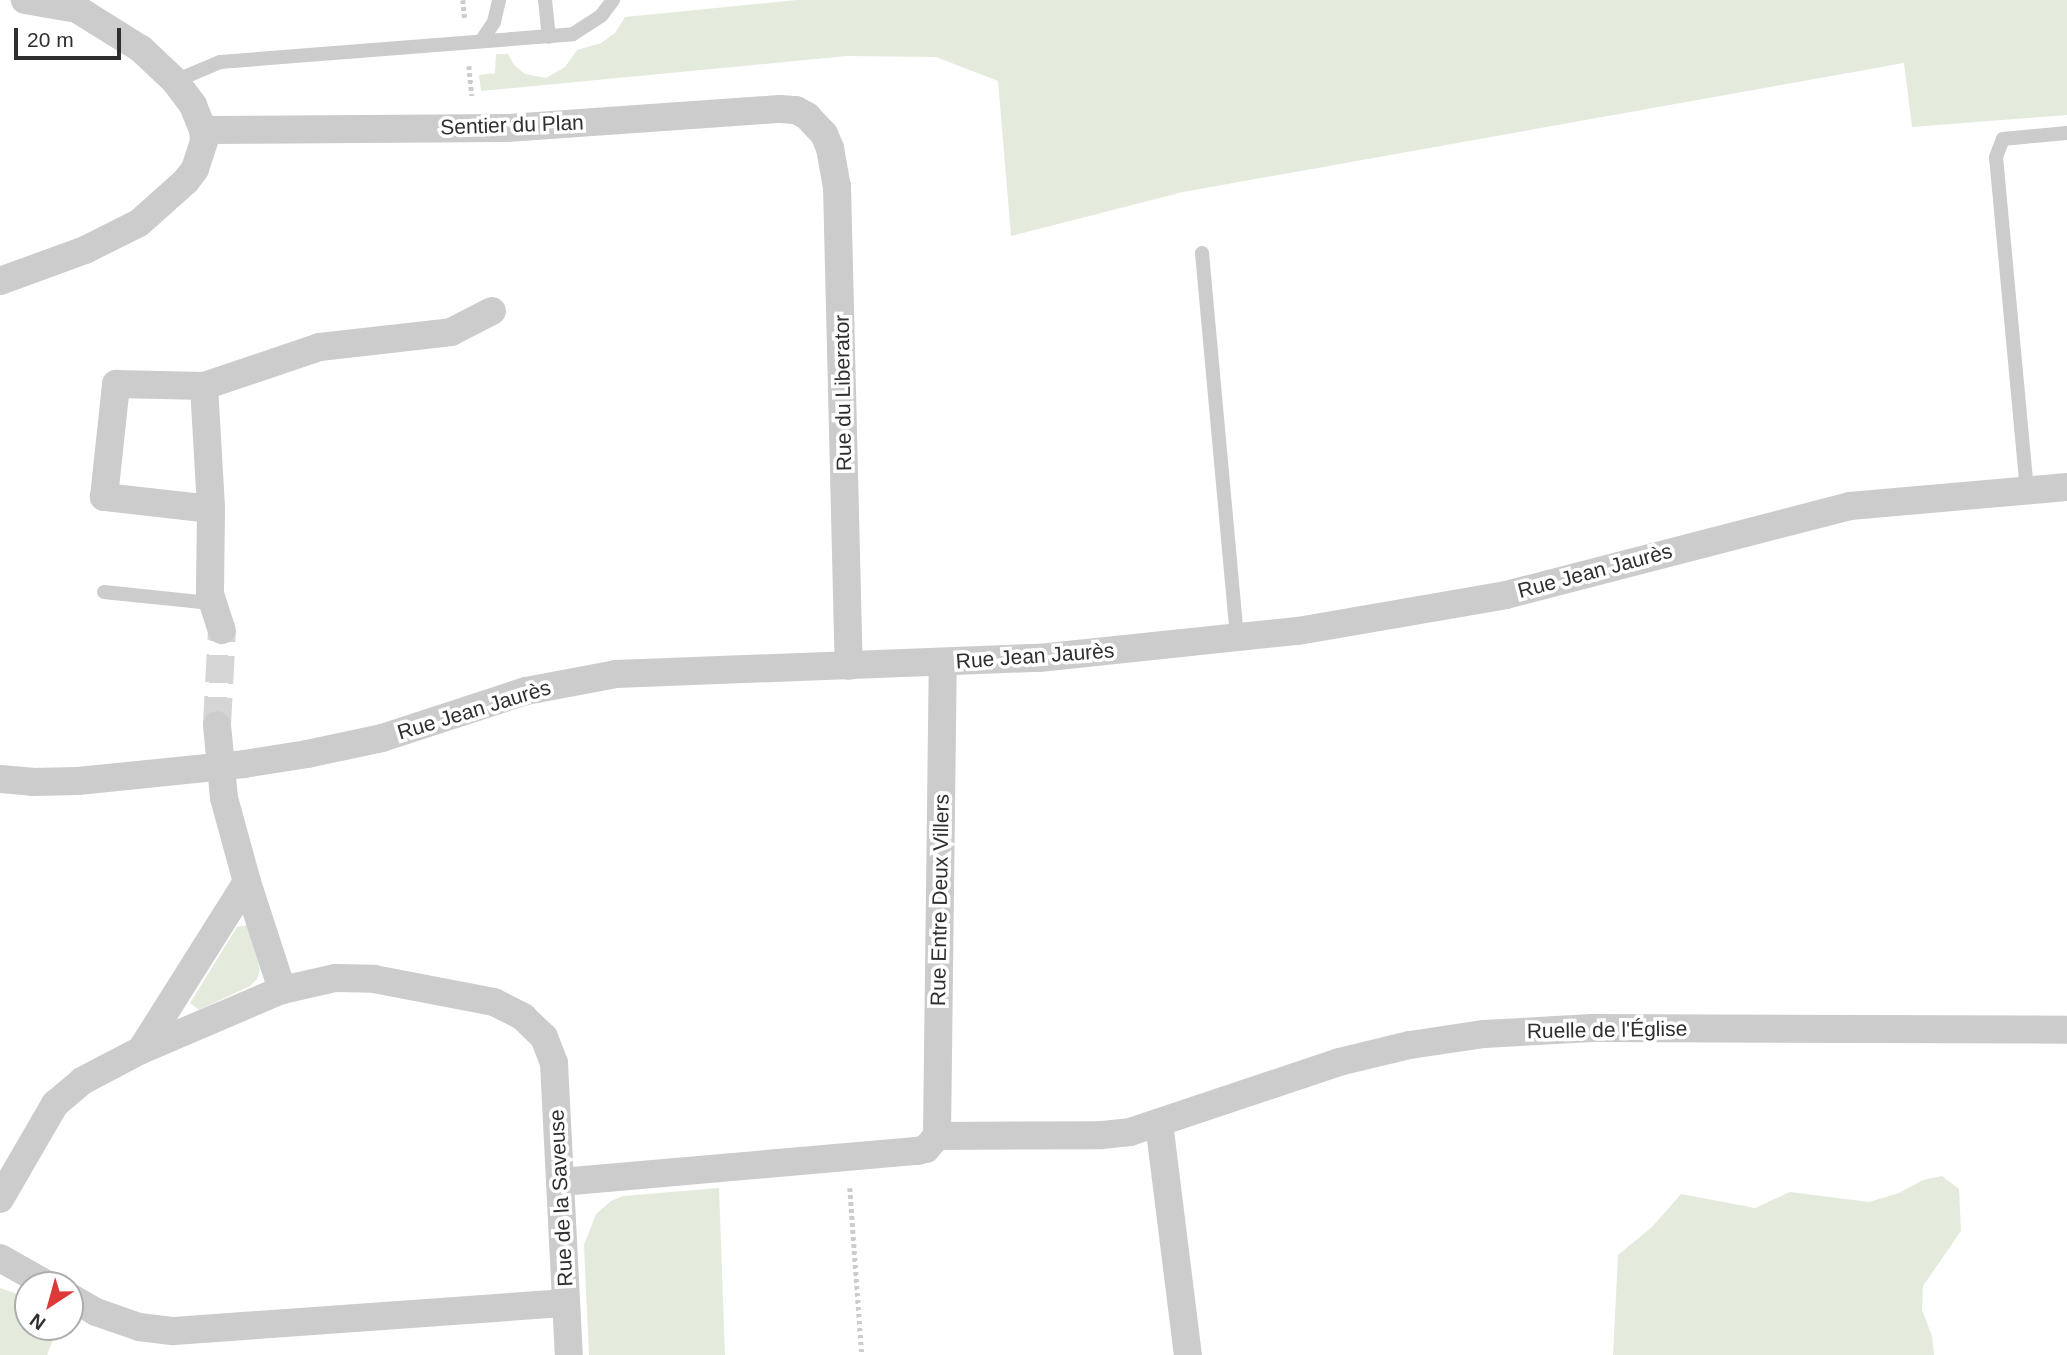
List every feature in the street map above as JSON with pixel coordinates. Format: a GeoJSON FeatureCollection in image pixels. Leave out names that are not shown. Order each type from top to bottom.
{"type":"FeatureCollection","features":[{"type":"Feature","properties":{"kind":"street"},"geometry":{"type":"LineString","coordinates":[[0,281],[117,236],[160,208],[195,169],[204,141],[203,130],[193,105],[175,81],[141,49],[92,16],[65,5],[25,0]]}},
{"type":"Feature","properties":{"kind":"street","name":"Sentier du Plan"},"geometry":{"type":"LineString","coordinates":[[203,130],[507,128],[780,109],[796,110],[817,124]]}},
{"type":"Feature","properties":{"kind":"street","name":"Rue du Liberator"},"geometry":{"type":"LineString","coordinates":[[817,124],[830,148],[837,186],[849,666]]}},
{"type":"Feature","properties":{"kind":"street"},"geometry":{"type":"LineString","coordinates":[[211,509],[104,497],[116,384],[204,386],[320,347],[451,332],[492,311]]}},
{"type":"Feature","properties":{"kind":"street"},"geometry":{"type":"LineString","coordinates":[[204,386],[211,509],[211,603],[222,630]]}},
{"type":"Feature","properties":{"kind":"street","name":"Rue Jean Jaurès"},"geometry":{"type":"LineString","coordinates":[[0,779],[56,782],[220,767],[307,754],[382,738],[526,691],[616,674],[943,663],[1060,656],[1237,638],[1506,595],[1850,506],[2067,487]]}},
{"type":"Feature","properties":{"kind":"street","name":"Rue Entre Deux Villers"},"geometry":{"type":"LineString","coordinates":[[937,1136],[943,663]]}},
{"type":"Feature","properties":{"kind":"street"},"geometry":{"type":"LineString","coordinates":[[217,726],[224,797],[247,882],[282,990]]}},
{"type":"Feature","properties":{"kind":"street"},"geometry":{"type":"LineString","coordinates":[[141,1050],[247,882]]}},
{"type":"Feature","properties":{"kind":"street","name":"Rue de la Saveuse"},"geometry":{"type":"LineString","coordinates":[[0,1199],[55,1104],[82,1081],[141,1050],[282,990],[335,978],[374,979],[494,1002],[523,1017],[544,1037],[554,1063],[566,1303],[174,1331],[139,1327],[84,1305]]}},
{"type":"Feature","properties":{"kind":"street","name":"Ruelle de l'Église"},"geometry":{"type":"LineString","coordinates":[[1159,1123],[1339,1062],[1410,1045],[1483,1034],[1592,1028],[2067,1030]]}},
{"type":"Feature","properties":{"kind":"street"},"geometry":{"type":"LineString","coordinates":[[561,1182],[926,1149],[937,1136],[1102,1135],[1159,1123],[1188,1355]]}},
{"type":"Feature","properties":{"kind":"street"},"geometry":{"type":"LineString","coordinates":[[0,1258],[23,1271]]}},
{"type":"Feature","properties":{"kind":"street"},"geometry":{"type":"LineString","coordinates":[[566,1303],[569,1355]]}},
{"type":"Feature","properties":{"kind":"lane"},"geometry":{"type":"LineString","coordinates":[[482,40],[494,22],[499,0]]}},
{"type":"Feature","properties":{"kind":"lane"},"geometry":{"type":"LineString","coordinates":[[545,0],[549,37]]}},
{"type":"Feature","properties":{"kind":"lane"},"geometry":{"type":"LineString","coordinates":[[175,81],[220,62],[573,34],[588,27],[613,0]]}},
{"type":"Feature","properties":{"kind":"lane"},"geometry":{"type":"LineString","coordinates":[[2027,491],[1996,157],[2003,139],[2067,133]]}},
{"type":"Feature","properties":{"kind":"lane"},"geometry":{"type":"LineString","coordinates":[[1202,253],[1237,638]]}},
{"type":"Feature","properties":{"kind":"lane"},"geometry":{"type":"LineString","coordinates":[[104,592],[211,603]]}},
{"type":"Feature","properties":{"kind":"path"},"geometry":{"type":"LineString","coordinates":[[848,1157],[862,1355]]}},
{"type":"Feature","properties":{"kind":"shaded area"},"geometry":{"type":"Polygon","coordinates":[[[797,0],[2067,0],[2067,115],[1912,127],[1904,63],[1183,192],[1011,236],[998,81],[936,57],[847,56],[481,91],[479,75],[495,73],[496,54],[508,54],[514,65],[525,74],[546,78],[565,67],[577,50],[601,43],[615,33],[625,17],[797,0]]]}},
{"type":"Feature","properties":{"kind":"shaded area"},"geometry":{"type":"Polygon","coordinates":[[[248,925],[260,969],[257,979],[250,986],[199,1010],[190,1003],[237,927],[248,925]]]}},
{"type":"Feature","properties":{"kind":"shaded area"},"geometry":{"type":"Polygon","coordinates":[[[1942,1176],[1959,1189],[1961,1231],[1923,1286],[1922,1310],[1932,1336],[1934,1355],[1613,1355],[1618,1255],[1652,1227],[1681,1194],[1755,1208],[1790,1192],[1869,1202],[1899,1193],[1923,1180],[1942,1176]]]}},
{"type":"Feature","properties":{"kind":"shaded area"},"geometry":{"type":"Polygon","coordinates":[[[719,1188],[725,1355],[589,1355],[584,1245],[596,1214],[611,1201],[623,1196],[719,1188]]]}},
{"type":"Feature","properties":{"kind":"shaded area"},"geometry":{"type":"Polygon","coordinates":[[[0,1288],[14,1293],[14,1341],[52,1341],[47,1355],[0,1355],[0,1288]]]}},
{"type":"Feature","properties":{"kind":"tunnel"},"geometry":{"type":"LineString","coordinates":[[217,725],[222,630]]}}]}
